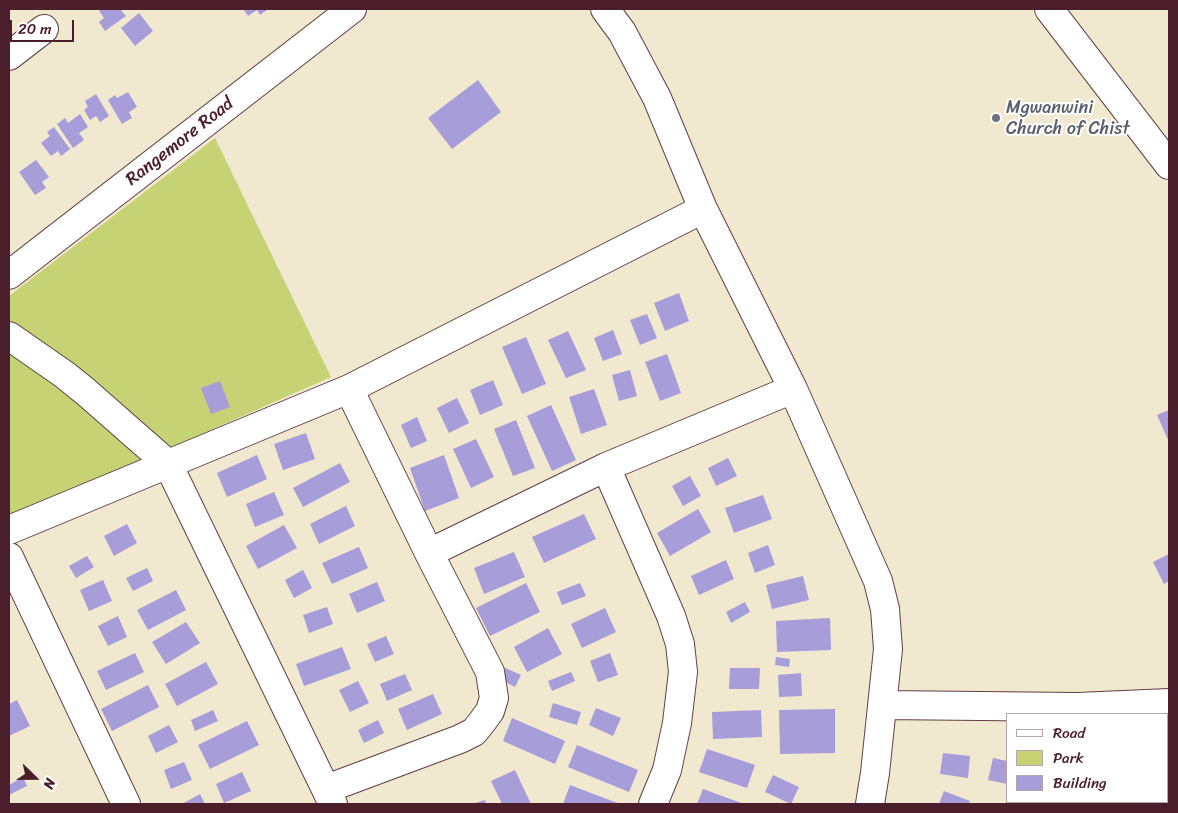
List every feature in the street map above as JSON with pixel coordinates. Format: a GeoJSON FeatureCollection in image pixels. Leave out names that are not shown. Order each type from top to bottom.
{"type":"FeatureCollection","features":[{"type":"Feature","properties":{"kind":"street","name":"Rangemore Road"},"geometry":{"type":"LineString","coordinates":[[9,275],[352,9]]}},
{"type":"Feature","properties":{"kind":"street"},"geometry":{"type":"LineString","coordinates":[[605,9],[622,32],[654,92],[703,209],[793,388],[878,581],[885,609],[888,649],[870,804]]}},
{"type":"Feature","properties":{"kind":"street"},"geometry":{"type":"LineString","coordinates":[[1049,9],[1169,165]]}},
{"type":"Feature","properties":{"kind":"street"},"geometry":{"type":"LineString","coordinates":[[9,56],[44,29]]}},
{"type":"Feature","properties":{"kind":"street"},"geometry":{"type":"LineString","coordinates":[[9,530],[349,389],[703,209]]}},
{"type":"Feature","properties":{"kind":"street"},"geometry":{"type":"LineString","coordinates":[[9,336],[65,375],[168,464],[330,797],[460,740],[474,732],[490,711],[494,698],[490,672],[429,553],[349,389]]}},
{"type":"Feature","properties":{"kind":"street"},"geometry":{"type":"LineString","coordinates":[[429,553],[606,467],[793,388]]}},
{"type":"Feature","properties":{"kind":"street"},"geometry":{"type":"LineString","coordinates":[[606,467],[672,616],[680,644],[683,672],[677,723],[667,770],[653,804]]}},
{"type":"Feature","properties":{"kind":"street"},"geometry":{"type":"LineString","coordinates":[[9,557],[126,804]]}},
{"type":"Feature","properties":{"kind":"street"},"geometry":{"type":"LineString","coordinates":[[883,705],[1079,711],[1169,703]]}},
{"type":"Feature","properties":{"kind":"green space"},"geometry":{"type":"Polygon","coordinates":[[[215,138],[331,377],[9,519],[9,296],[215,138]]]}},
{"type":"Feature","properties":{"kind":"building"},"geometry":{"type":"Polygon","coordinates":[[[102,9],[120,9],[126,16],[105,31],[99,22],[104,18],[99,11],[102,9]]]}},
{"type":"Feature","properties":{"kind":"building"},"geometry":{"type":"Polygon","coordinates":[[[243,9],[267,10],[260,15],[257,10],[248,16],[243,9]]]}},
{"type":"Feature","properties":{"kind":"building"},"geometry":{"type":"Polygon","coordinates":[[[139,13],[153,31],[135,46],[121,28],[139,13]]]}},
{"type":"Feature","properties":{"kind":"building"},"geometry":{"type":"Polygon","coordinates":[[[478,80],[501,112],[452,149],[428,118],[478,80]]]}},
{"type":"Feature","properties":{"kind":"building"},"geometry":{"type":"Polygon","coordinates":[[[128,92],[137,107],[129,112],[132,118],[122,124],[108,100],[115,95],[117,98],[128,92]]]}},
{"type":"Feature","properties":{"kind":"building"},"geometry":{"type":"Polygon","coordinates":[[[96,94],[109,116],[100,122],[96,116],[90,120],[84,110],[88,107],[85,101],[96,94]]]}},
{"type":"Feature","properties":{"kind":"building"},"geometry":{"type":"Polygon","coordinates":[[[80,114],[88,127],[79,133],[84,140],[73,148],[57,124],[65,118],[68,123],[80,114]]]}},
{"type":"Feature","properties":{"kind":"building"},"geometry":{"type":"Polygon","coordinates":[[[54,127],[70,149],[61,156],[58,151],[51,156],[41,143],[50,136],[47,132],[54,127]]]}},
{"type":"Feature","properties":{"kind":"building"},"geometry":{"type":"Polygon","coordinates":[[[36,160],[49,177],[42,182],[46,188],[35,195],[19,172],[36,160]]]}},
{"type":"Feature","properties":{"kind":"building"},"geometry":{"type":"Polygon","coordinates":[[[679,293],[689,321],[665,331],[654,303],[679,293]]]}},
{"type":"Feature","properties":{"kind":"building"},"geometry":{"type":"Polygon","coordinates":[[[647,314],[657,338],[640,345],[630,320],[647,314]]]}},
{"type":"Feature","properties":{"kind":"building"},"geometry":{"type":"Polygon","coordinates":[[[613,330],[622,354],[603,361],[594,338],[613,330]]]}},
{"type":"Feature","properties":{"kind":"building"},"geometry":{"type":"Polygon","coordinates":[[[568,331],[586,370],[566,378],[548,340],[568,331]]]}},
{"type":"Feature","properties":{"kind":"building"},"geometry":{"type":"Polygon","coordinates":[[[526,337],[546,384],[522,394],[502,347],[526,337]]]}},
{"type":"Feature","properties":{"kind":"building"},"geometry":{"type":"Polygon","coordinates":[[[667,354],[681,393],[660,401],[645,362],[667,354]]]}},
{"type":"Feature","properties":{"kind":"building"},"geometry":{"type":"Polygon","coordinates":[[[630,370],[637,396],[619,401],[612,375],[630,370]]]}},
{"type":"Feature","properties":{"kind":"building"},"geometry":{"type":"Polygon","coordinates":[[[493,380],[503,405],[480,415],[470,390],[493,380]]]}},
{"type":"Feature","properties":{"kind":"building"},"geometry":{"type":"Polygon","coordinates":[[[220,381],[230,407],[211,414],[201,388],[220,381]]]}},
{"type":"Feature","properties":{"kind":"building"},"geometry":{"type":"Polygon","coordinates":[[[594,389],[607,425],[581,434],[569,397],[594,389]]]}},
{"type":"Feature","properties":{"kind":"building"},"geometry":{"type":"Polygon","coordinates":[[[457,398],[469,423],[449,433],[437,408],[457,398]]]}},
{"type":"Feature","properties":{"kind":"building"},"geometry":{"type":"Polygon","coordinates":[[[551,405],[576,460],[552,471],[527,416],[551,405]]]}},
{"type":"Feature","properties":{"kind":"building"},"geometry":{"type":"Polygon","coordinates":[[[1169,410],[1169,442],[1157,415],[1169,410]]]}},
{"type":"Feature","properties":{"kind":"building"},"geometry":{"type":"Polygon","coordinates":[[[417,417],[427,441],[411,448],[401,425],[417,417]]]}},
{"type":"Feature","properties":{"kind":"building"},"geometry":{"type":"Polygon","coordinates":[[[516,420],[535,468],[513,476],[494,429],[516,420]]]}},
{"type":"Feature","properties":{"kind":"building"},"geometry":{"type":"Polygon","coordinates":[[[306,433],[315,459],[283,470],[274,444],[306,433]]]}},
{"type":"Feature","properties":{"kind":"building"},"geometry":{"type":"Polygon","coordinates":[[[476,439],[494,477],[471,488],[453,449],[476,439]]]}},
{"type":"Feature","properties":{"kind":"building"},"geometry":{"type":"Polygon","coordinates":[[[257,455],[267,479],[227,497],[217,473],[257,455]]]}},
{"type":"Feature","properties":{"kind":"building"},"geometry":{"type":"Polygon","coordinates":[[[444,455],[459,498],[425,511],[410,468],[444,455]]]}},
{"type":"Feature","properties":{"kind":"building"},"geometry":{"type":"Polygon","coordinates":[[[728,458],[737,476],[716,486],[708,468],[728,458]]]}},
{"type":"Feature","properties":{"kind":"building"},"geometry":{"type":"Polygon","coordinates":[[[340,463],[350,482],[303,507],[293,488],[340,463]]]}},
{"type":"Feature","properties":{"kind":"building"},"geometry":{"type":"Polygon","coordinates":[[[690,476],[701,496],[683,506],[672,486],[690,476]]]}},
{"type":"Feature","properties":{"kind":"building"},"geometry":{"type":"Polygon","coordinates":[[[274,492],[284,515],[255,527],[246,504],[274,492]]]}},
{"type":"Feature","properties":{"kind":"building"},"geometry":{"type":"Polygon","coordinates":[[[763,495],[772,519],[734,533],[725,508],[763,495]]]}},
{"type":"Feature","properties":{"kind":"building"},"geometry":{"type":"Polygon","coordinates":[[[346,506],[355,526],[319,544],[310,524],[346,506]]]}},
{"type":"Feature","properties":{"kind":"building"},"geometry":{"type":"Polygon","coordinates":[[[698,509],[711,532],[670,556],[657,533],[698,509]]]}},
{"type":"Feature","properties":{"kind":"building"},"geometry":{"type":"Polygon","coordinates":[[[584,514],[596,539],[544,563],[532,537],[584,514]]]}},
{"type":"Feature","properties":{"kind":"building"},"geometry":{"type":"Polygon","coordinates":[[[127,524],[137,543],[114,556],[104,536],[127,524]]]}},
{"type":"Feature","properties":{"kind":"building"},"geometry":{"type":"Polygon","coordinates":[[[284,525],[297,548],[258,569],[246,546],[284,525]]]}},
{"type":"Feature","properties":{"kind":"building"},"geometry":{"type":"Polygon","coordinates":[[[768,545],[775,565],[755,573],[748,553],[768,545]]]}},
{"type":"Feature","properties":{"kind":"building"},"geometry":{"type":"Polygon","coordinates":[[[359,547],[368,568],[332,584],[322,563],[359,547]]]}},
{"type":"Feature","properties":{"kind":"building"},"geometry":{"type":"Polygon","coordinates":[[[514,552],[525,577],[484,594],[474,568],[514,552]]]}},
{"type":"Feature","properties":{"kind":"building"},"geometry":{"type":"Polygon","coordinates":[[[1169,554],[1169,581],[1164,584],[1153,562],[1169,554]]]}},
{"type":"Feature","properties":{"kind":"building"},"geometry":{"type":"Polygon","coordinates":[[[87,556],[94,567],[76,578],[69,566],[87,556]]]}},
{"type":"Feature","properties":{"kind":"building"},"geometry":{"type":"Polygon","coordinates":[[[726,560],[734,579],[699,595],[691,576],[726,560]]]}},
{"type":"Feature","properties":{"kind":"building"},"geometry":{"type":"Polygon","coordinates":[[[147,568],[153,581],[133,591],[126,578],[147,568]]]}},
{"type":"Feature","properties":{"kind":"building"},"geometry":{"type":"Polygon","coordinates":[[[303,570],[312,588],[294,598],[285,580],[303,570]]]}},
{"type":"Feature","properties":{"kind":"building"},"geometry":{"type":"Polygon","coordinates":[[[803,576],[809,600],[772,609],[766,585],[803,576]]]}},
{"type":"Feature","properties":{"kind":"building"},"geometry":{"type":"Polygon","coordinates":[[[103,580],[112,601],[89,611],[80,590],[103,580]]]}},
{"type":"Feature","properties":{"kind":"building"},"geometry":{"type":"Polygon","coordinates":[[[377,582],[385,601],[357,613],[349,594],[377,582]]]}},
{"type":"Feature","properties":{"kind":"building"},"geometry":{"type":"Polygon","coordinates":[[[526,583],[540,612],[490,636],[476,608],[526,583]]]}},
{"type":"Feature","properties":{"kind":"building"},"geometry":{"type":"Polygon","coordinates":[[[580,583],[586,596],[562,605],[557,592],[580,583]]]}},
{"type":"Feature","properties":{"kind":"building"},"geometry":{"type":"Polygon","coordinates":[[[176,590],[186,610],[148,630],[137,610],[176,590]]]}},
{"type":"Feature","properties":{"kind":"building"},"geometry":{"type":"Polygon","coordinates":[[[745,602],[750,612],[731,623],[726,612],[745,602]]]}},
{"type":"Feature","properties":{"kind":"building"},"geometry":{"type":"Polygon","coordinates":[[[327,607],[333,624],[309,633],[303,615],[327,607]]]}},
{"type":"Feature","properties":{"kind":"building"},"geometry":{"type":"Polygon","coordinates":[[[605,608],[616,632],[582,648],[571,624],[605,608]]]}},
{"type":"Feature","properties":{"kind":"building"},"geometry":{"type":"Polygon","coordinates":[[[118,616],[127,637],[108,646],[98,626],[118,616]]]}},
{"type":"Feature","properties":{"kind":"building"},"geometry":{"type":"Polygon","coordinates":[[[830,618],[831,650],[777,652],[776,621],[830,618]]]}},
{"type":"Feature","properties":{"kind":"building"},"geometry":{"type":"Polygon","coordinates":[[[186,622],[200,643],[166,664],[152,642],[186,622]]]}},
{"type":"Feature","properties":{"kind":"building"},"geometry":{"type":"Polygon","coordinates":[[[548,628],[562,654],[527,672],[514,647],[548,628]]]}},
{"type":"Feature","properties":{"kind":"building"},"geometry":{"type":"Polygon","coordinates":[[[386,636],[394,654],[375,662],[367,644],[386,636]]]}},
{"type":"Feature","properties":{"kind":"building"},"geometry":{"type":"Polygon","coordinates":[[[342,647],[351,669],[304,686],[296,664],[342,647]]]}},
{"type":"Feature","properties":{"kind":"building"},"geometry":{"type":"Polygon","coordinates":[[[135,653],[144,672],[106,690],[97,671],[135,653]]]}},
{"type":"Feature","properties":{"kind":"building"},"geometry":{"type":"Polygon","coordinates":[[[610,653],[618,675],[598,682],[590,661],[610,653]]]}},
{"type":"Feature","properties":{"kind":"building"},"geometry":{"type":"Polygon","coordinates":[[[776,657],[790,659],[789,667],[775,665],[776,657]]]}},
{"type":"Feature","properties":{"kind":"building"},"geometry":{"type":"Polygon","coordinates":[[[206,662],[218,684],[177,706],[165,684],[206,662]]]}},
{"type":"Feature","properties":{"kind":"building"},"geometry":{"type":"Polygon","coordinates":[[[503,667],[521,675],[515,687],[497,678],[503,667]]]}},
{"type":"Feature","properties":{"kind":"building"},"geometry":{"type":"Polygon","coordinates":[[[730,668],[760,668],[759,689],[729,689],[730,668]]]}},
{"type":"Feature","properties":{"kind":"building"},"geometry":{"type":"Polygon","coordinates":[[[571,672],[575,681],[552,691],[548,681],[571,672]]]}},
{"type":"Feature","properties":{"kind":"building"},"geometry":{"type":"Polygon","coordinates":[[[801,673],[802,696],[779,697],[778,675],[801,673]]]}},
{"type":"Feature","properties":{"kind":"building"},"geometry":{"type":"Polygon","coordinates":[[[405,674],[412,690],[387,701],[380,684],[405,674]]]}},
{"type":"Feature","properties":{"kind":"building"},"geometry":{"type":"Polygon","coordinates":[[[358,681],[369,703],[350,712],[339,690],[358,681]]]}},
{"type":"Feature","properties":{"kind":"building"},"geometry":{"type":"Polygon","coordinates":[[[148,685],[159,707],[112,731],[101,709],[148,685]]]}},
{"type":"Feature","properties":{"kind":"building"},"geometry":{"type":"Polygon","coordinates":[[[433,694],[442,714],[407,730],[398,709],[433,694]]]}},
{"type":"Feature","properties":{"kind":"building"},"geometry":{"type":"Polygon","coordinates":[[[17,700],[30,726],[9,736],[9,704],[17,700]]]}},
{"type":"Feature","properties":{"kind":"building"},"geometry":{"type":"Polygon","coordinates":[[[553,703],[581,712],[577,725],[549,717],[553,703]]]}},
{"type":"Feature","properties":{"kind":"building"},"geometry":{"type":"Polygon","coordinates":[[[596,708],[621,718],[613,736],[589,725],[596,708]]]}},
{"type":"Feature","properties":{"kind":"building"},"geometry":{"type":"Polygon","coordinates":[[[835,709],[835,753],[780,754],[779,710],[835,709]]]}},
{"type":"Feature","properties":{"kind":"building"},"geometry":{"type":"Polygon","coordinates":[[[213,710],[218,721],[195,731],[191,720],[213,710]]]}},
{"type":"Feature","properties":{"kind":"building"},"geometry":{"type":"Polygon","coordinates":[[[761,710],[762,737],[713,739],[712,712],[761,710]]]}},
{"type":"Feature","properties":{"kind":"building"},"geometry":{"type":"Polygon","coordinates":[[[512,718],[565,741],[555,764],[503,741],[512,718]]]}},
{"type":"Feature","properties":{"kind":"building"},"geometry":{"type":"Polygon","coordinates":[[[378,720],[384,733],[364,743],[358,730],[378,720]]]}},
{"type":"Feature","properties":{"kind":"building"},"geometry":{"type":"Polygon","coordinates":[[[247,721],[259,745],[210,769],[198,745],[247,721]]]}},
{"type":"Feature","properties":{"kind":"building"},"geometry":{"type":"Polygon","coordinates":[[[169,725],[178,742],[156,753],[148,736],[169,725]]]}},
{"type":"Feature","properties":{"kind":"building"},"geometry":{"type":"Polygon","coordinates":[[[577,745],[638,770],[629,792],[568,767],[577,745]]]}},
{"type":"Feature","properties":{"kind":"building"},"geometry":{"type":"Polygon","coordinates":[[[707,749],[755,765],[747,788],[699,772],[707,749]]]}},
{"type":"Feature","properties":{"kind":"building"},"geometry":{"type":"Polygon","coordinates":[[[943,753],[970,756],[968,778],[940,774],[943,753]]]}},
{"type":"Feature","properties":{"kind":"building"},"geometry":{"type":"Polygon","coordinates":[[[993,758],[1006,761],[1006,784],[988,780],[993,758]]]}},
{"type":"Feature","properties":{"kind":"building"},"geometry":{"type":"Polygon","coordinates":[[[184,762],[192,780],[171,789],[164,770],[184,762]]]}},
{"type":"Feature","properties":{"kind":"building"},"geometry":{"type":"Polygon","coordinates":[[[515,770],[531,804],[502,804],[491,781],[515,770]]]}},
{"type":"Feature","properties":{"kind":"building"},"geometry":{"type":"Polygon","coordinates":[[[242,772],[251,791],[224,803],[216,784],[242,772]]]}},
{"type":"Feature","properties":{"kind":"building"},"geometry":{"type":"Polygon","coordinates":[[[773,775],[799,787],[791,804],[765,792],[773,775]]]}},
{"type":"Feature","properties":{"kind":"building"},"geometry":{"type":"Polygon","coordinates":[[[23,777],[27,786],[9,795],[9,785],[23,777]]]}},
{"type":"Feature","properties":{"kind":"building"},"geometry":{"type":"Polygon","coordinates":[[[570,785],[620,804],[563,804],[570,785]]]}},
{"type":"Feature","properties":{"kind":"building"},"geometry":{"type":"Polygon","coordinates":[[[703,789],[744,804],[697,804],[703,789]]]}},
{"type":"Feature","properties":{"kind":"building"},"geometry":{"type":"Polygon","coordinates":[[[944,791],[970,801],[969,804],[939,804],[944,791]]]}},
{"type":"Feature","properties":{"kind":"building"},"geometry":{"type":"Polygon","coordinates":[[[200,794],[205,804],[182,804],[200,794]]]}},
{"type":"Feature","properties":{"kind":"building"},"geometry":{"type":"Polygon","coordinates":[[[485,800],[486,804],[472,804],[485,800]]]}},
{"type":"Feature","properties":{"kind":"building"},"geometry":{"type":"Polygon","coordinates":[[[1139,803],[1163,803],[1163,804],[1139,803]]]}},
{"type":"Feature","properties":{"kind":"place","name":"Mgwanwini Church of Chist"},"geometry":{"type":"Point","coordinates":[996,118]}}]}
